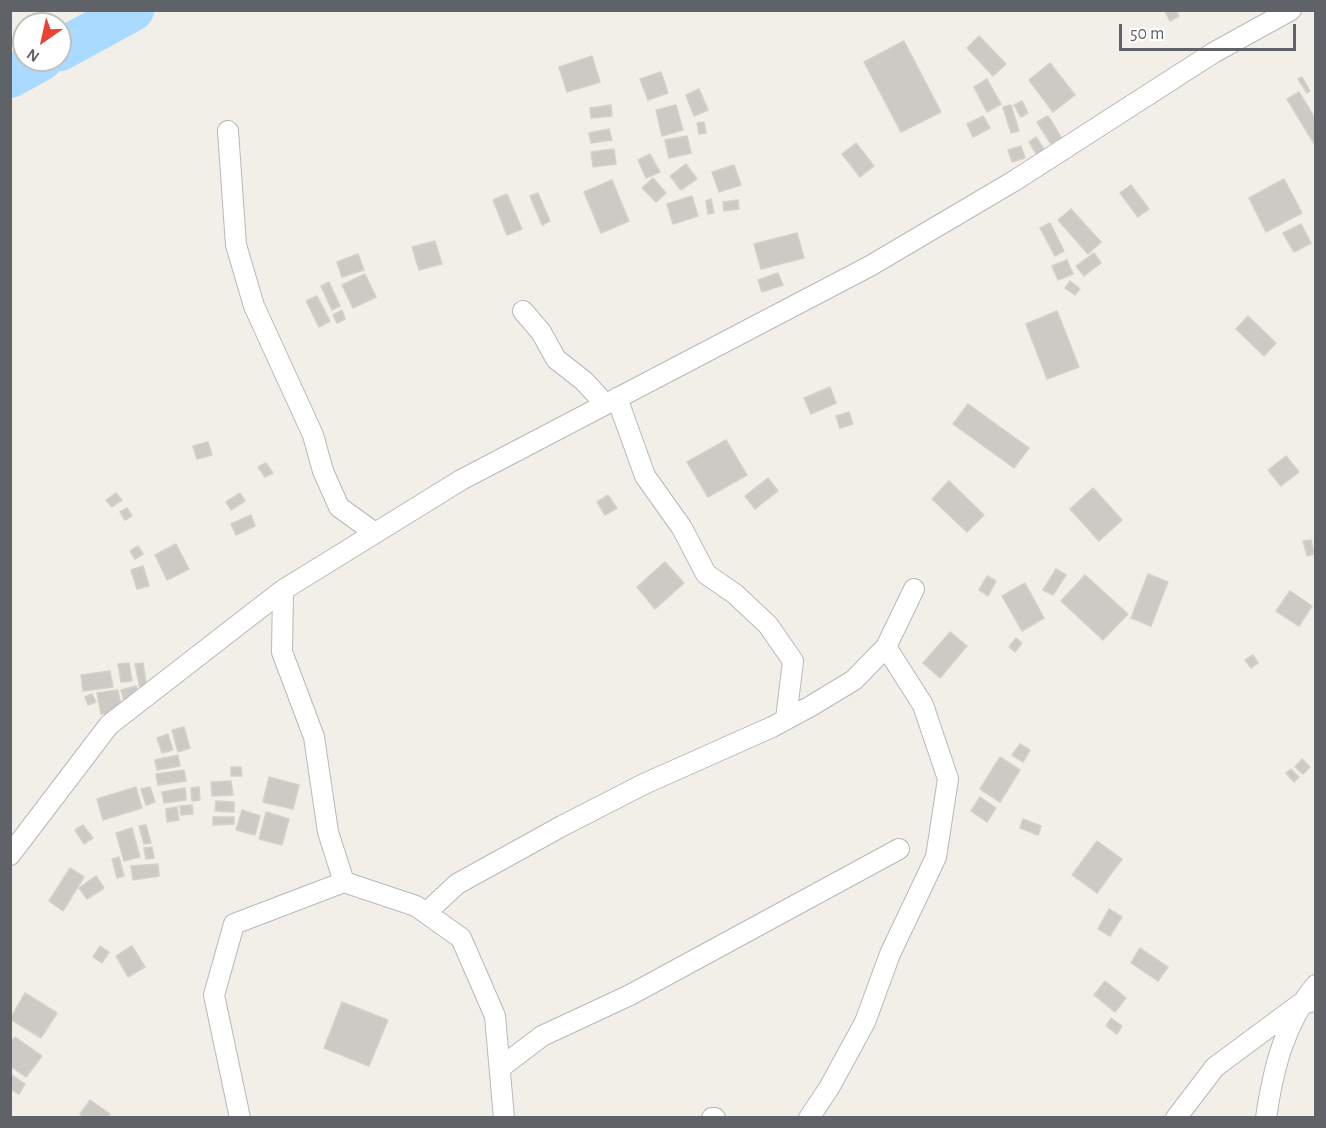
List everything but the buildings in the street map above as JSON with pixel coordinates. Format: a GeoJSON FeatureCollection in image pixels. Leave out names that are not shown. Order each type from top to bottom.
{"type":"FeatureCollection","features":[{"type":"Feature","properties":{"kind":"street"},"geometry":{"type":"LineString","coordinates":[[10,855],[109,725],[283,590],[461,480],[870,266],[1014,181],[1213,53],[1291,10]]}},
{"type":"Feature","properties":{"kind":"street"},"geometry":{"type":"LineString","coordinates":[[228,131],[236,245],[254,306],[313,435],[323,471],[339,507],[375,533]]}},
{"type":"Feature","properties":{"kind":"street"},"geometry":{"type":"LineString","coordinates":[[523,312],[541,332],[556,359],[611,401],[645,476],[682,528],[706,574],[735,594],[768,625],[793,661],[786,719]]}},
{"type":"Feature","properties":{"kind":"street"},"geometry":{"type":"LineString","coordinates":[[426,913],[457,884],[562,825],[786,719],[854,680],[886,647],[914,589]]}},
{"type":"Feature","properties":{"kind":"street"},"geometry":{"type":"LineString","coordinates":[[283,590],[282,652],[314,737],[328,832],[344,882]]}},
{"type":"Feature","properties":{"kind":"street"},"geometry":{"type":"LineString","coordinates":[[809,1118],[829,1088],[865,1022],[890,954],[936,857],[948,779],[923,705],[886,647]]}},
{"type":"Feature","properties":{"kind":"street"},"geometry":{"type":"LineString","coordinates":[[500,1068],[542,1036],[661,978],[899,849]]}},
{"type":"Feature","properties":{"kind":"street"},"geometry":{"type":"LineString","coordinates":[[240,1118],[214,995],[234,924],[344,882],[416,906],[461,938],[495,1016],[504,1118]]}},
{"type":"Feature","properties":{"kind":"street"},"geometry":{"type":"LineString","coordinates":[[1266,1118],[1274,1064],[1316,985]]}},
{"type":"Feature","properties":{"kind":"street"},"geometry":{"type":"LineString","coordinates":[[1176,1118],[1215,1067],[1308,1003]]}},
{"type":"Feature","properties":{"kind":"waterway"},"geometry":{"type":"LineString","coordinates":[[72,43],[133,10]]}},
{"type":"Feature","properties":{"kind":"waterway"},"geometry":{"type":"LineString","coordinates":[[10,77],[19,72]]}}]}
